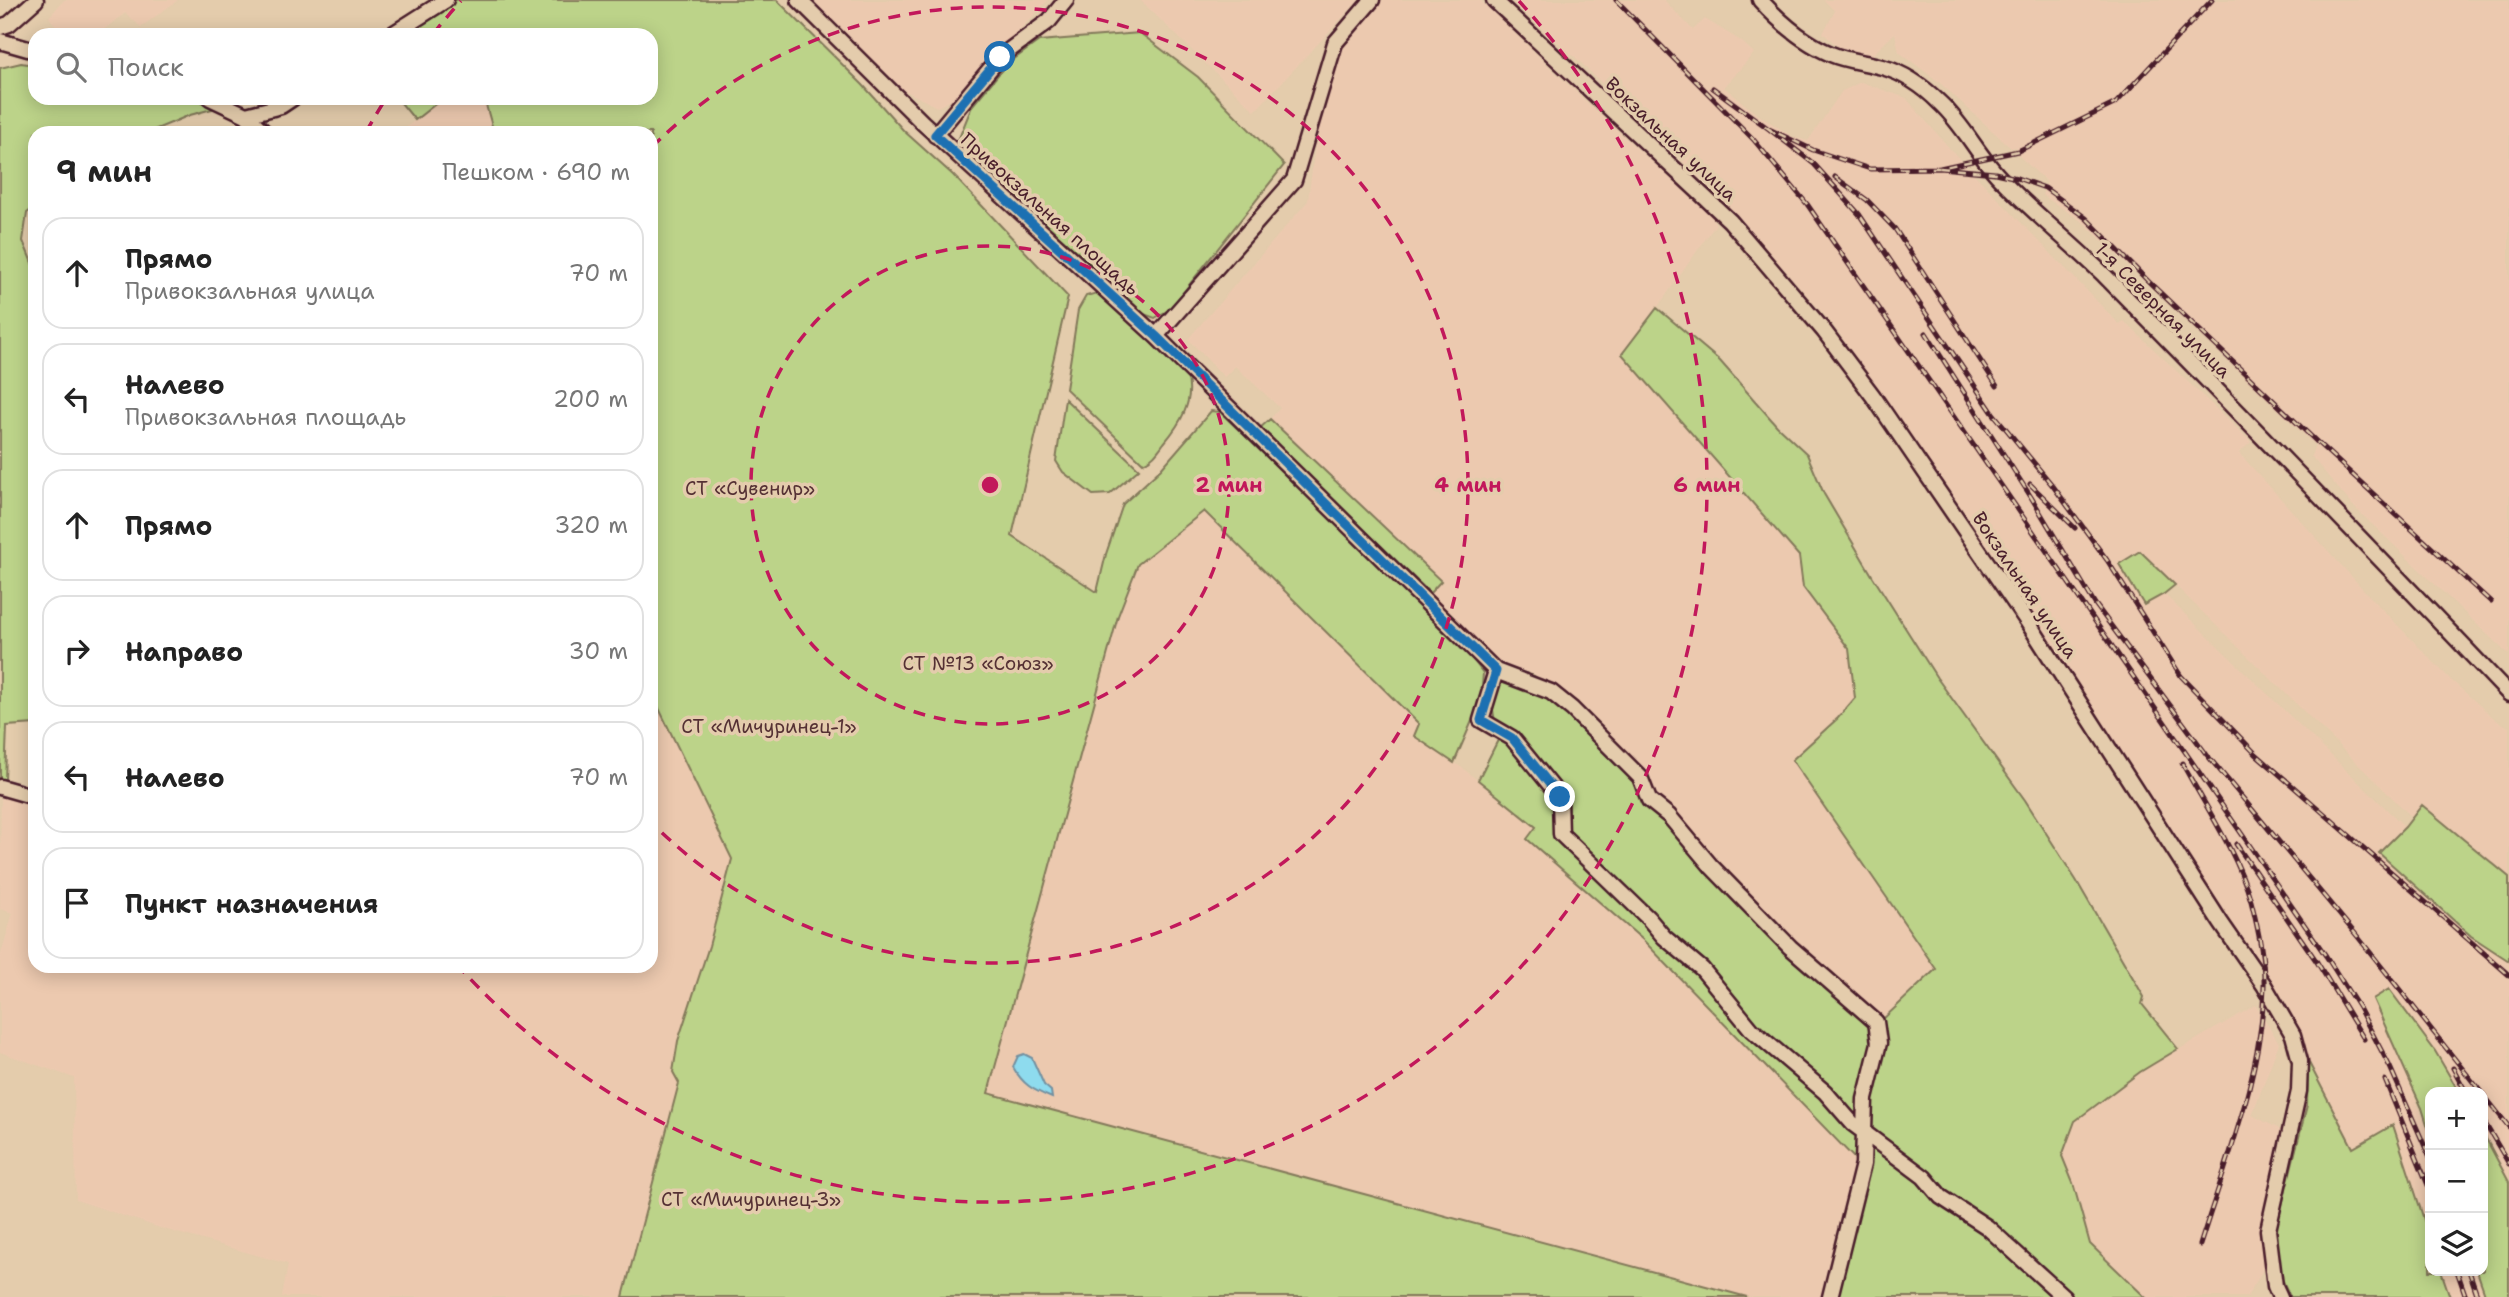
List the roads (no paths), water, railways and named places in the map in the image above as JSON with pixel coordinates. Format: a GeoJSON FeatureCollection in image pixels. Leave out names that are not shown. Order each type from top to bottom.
{"type":"FeatureCollection","features":[{"type":"Feature","properties":{"kind":"street"},"geometry":{"type":"LineString","coordinates":[[0,27],[9,24],[36,0]]}},
{"type":"Feature","properties":{"kind":"street"},"geometry":{"type":"LineString","coordinates":[[402,28],[446,0]]}},
{"type":"Feature","properties":{"kind":"street","name":"Привокзальная площадь"},"geometry":{"type":"LineString","coordinates":[[799,0],[935,135],[1156,336],[1496,671]]}},
{"type":"Feature","properties":{"kind":"street"},"geometry":{"type":"LineString","coordinates":[[935,135],[1000,57],[1049,22],[1066,0]]}},
{"type":"Feature","properties":{"kind":"street"},"geometry":{"type":"LineString","coordinates":[[1156,336],[1294,180],[1335,43],[1372,0]]}},
{"type":"Feature","properties":{"kind":"street","name":"Вокзальная улица"},"geometry":{"type":"LineString","coordinates":[[1494,0],[1730,221],[1824,331],[1873,396],[2027,621],[2221,923],[2264,985],[2293,1035],[2300,1060],[2299,1091],[2268,1230],[2278,1291]]}},
{"type":"Feature","properties":{"kind":"street","name":"1-я Северная улица"},"geometry":{"type":"LineString","coordinates":[[1760,0],[1798,36],[1813,45],[1844,59],[1884,67],[1899,73],[1940,103],[2002,180],[2102,273],[2316,490],[2509,694]]}},
{"type":"Feature","properties":{"kind":"street"},"geometry":{"type":"LineString","coordinates":[[0,41],[28,49]]}},
{"type":"Feature","properties":{"kind":"street"},"geometry":{"type":"LineString","coordinates":[[225,105],[246,115],[256,126]]}},
{"type":"Feature","properties":{"kind":"street"},"geometry":{"type":"LineString","coordinates":[[246,115],[282,105]]}},
{"type":"Feature","properties":{"kind":"street"},"geometry":{"type":"LineString","coordinates":[[1830,1297],[1863,1164],[1863,1131],[1864,1099],[1879,1043],[1876,1022],[1790,947],[1711,866],[1669,816],[1649,800],[1640,777],[1572,709],[1551,692],[1496,671],[1481,720],[1512,738],[1560,797],[1561,834],[1648,918],[1664,937],[1702,969],[1752,1030],[1825,1092],[1853,1124],[1863,1131],[1924,1177],[1941,1197],[1987,1227],[2064,1297]]}},
{"type":"Feature","properties":{"kind":"street"},"geometry":{"type":"LineString","coordinates":[[0,787],[28,795]]}},
{"type":"Feature","properties":{"kind":"street"},"geometry":{"type":"LineString","coordinates":[[2264,1297],[2278,1291]]}},
{"type":"Feature","properties":{"kind":"water"},"geometry":{"type":"Polygon","coordinates":[[[1024,1054],[1032,1058],[1044,1085],[1051,1091],[1052,1098],[1029,1086],[1013,1067],[1018,1056],[1024,1054]]]}},
{"type":"Feature","properties":{"kind":"railway"},"geometry":{"type":"LineString","coordinates":[[1616,0],[1753,139],[1807,204],[2326,956],[2359,1008],[2390,1067],[2426,1150]]}},
{"type":"Feature","properties":{"kind":"railway"},"geometry":{"type":"LineString","coordinates":[[1713,88],[1769,129],[1813,150],[1870,169],[1940,168],[2018,151],[2116,103],[2212,0]]}},
{"type":"Feature","properties":{"kind":"railway"},"geometry":{"type":"LineString","coordinates":[[1769,129],[1814,164],[1859,214],[1993,413],[2053,486],[2107,560],[2181,676],[2256,754],[2509,975]]}},
{"type":"Feature","properties":{"kind":"railway"},"geometry":{"type":"LineString","coordinates":[[1940,168],[1995,173],[2017,178],[2045,188],[2086,218],[2318,443],[2491,602]]}},
{"type":"Feature","properties":{"kind":"railway"},"geometry":{"type":"LineString","coordinates":[[1835,177],[1867,200],[1895,229],[1997,386]]}},
{"type":"Feature","properties":{"kind":"railway"},"geometry":{"type":"LineString","coordinates":[[1926,333],[2031,497],[2095,604],[2207,755],[2358,937],[2477,1087]]}},
{"type":"Feature","properties":{"kind":"railway"},"geometry":{"type":"LineString","coordinates":[[2030,484],[2075,528]]}},
{"type":"Feature","properties":{"kind":"railway"},"geometry":{"type":"LineString","coordinates":[[2182,763],[2220,830],[2245,883],[2258,933],[2264,976],[2262,1019],[2250,1085],[2200,1245]]}},
{"type":"Feature","properties":{"kind":"railway"},"geometry":{"type":"LineString","coordinates":[[2236,844],[2317,962],[2364,1039]]}},
{"type":"Feature","properties":{"kind":"railway"},"geometry":{"type":"LineString","coordinates":[[2453,1068],[2463,1087]]}},
{"type":"Feature","properties":{"kind":"railway"},"geometry":{"type":"LineString","coordinates":[[2385,1080],[2425,1178]]}},
{"type":"Feature","properties":{"kind":"railway"},"geometry":{"type":"LineString","coordinates":[[2488,1100],[2509,1127]]}},
{"type":"Feature","properties":{"kind":"railway"},"geometry":{"type":"LineString","coordinates":[[2488,1128],[2509,1164]]}},
{"type":"Feature","properties":{"kind":"railway"},"geometry":{"type":"LineString","coordinates":[[2459,1276],[2466,1297]]}},
{"type":"Feature","properties":{"kind":"railway"},"geometry":{"type":"LineString","coordinates":[[2471,1276],[2478,1297]]}},
{"type":"Feature","properties":{"kind":"park label","name":"СТ «Сувенир»"},"geometry":{"type":"Point","coordinates":[750,488]}},
{"type":"Feature","properties":{"kind":"park label","name":"СТ №13 «Союз»"},"geometry":{"type":"Point","coordinates":[978,663]}},
{"type":"Feature","properties":{"kind":"park label","name":"СТ «Мичуринец-1»"},"geometry":{"type":"Point","coordinates":[769,726]}},
{"type":"Feature","properties":{"kind":"park label","name":"СТ «Мичуринец-3»"},"geometry":{"type":"Point","coordinates":[751,1199]}}]}
